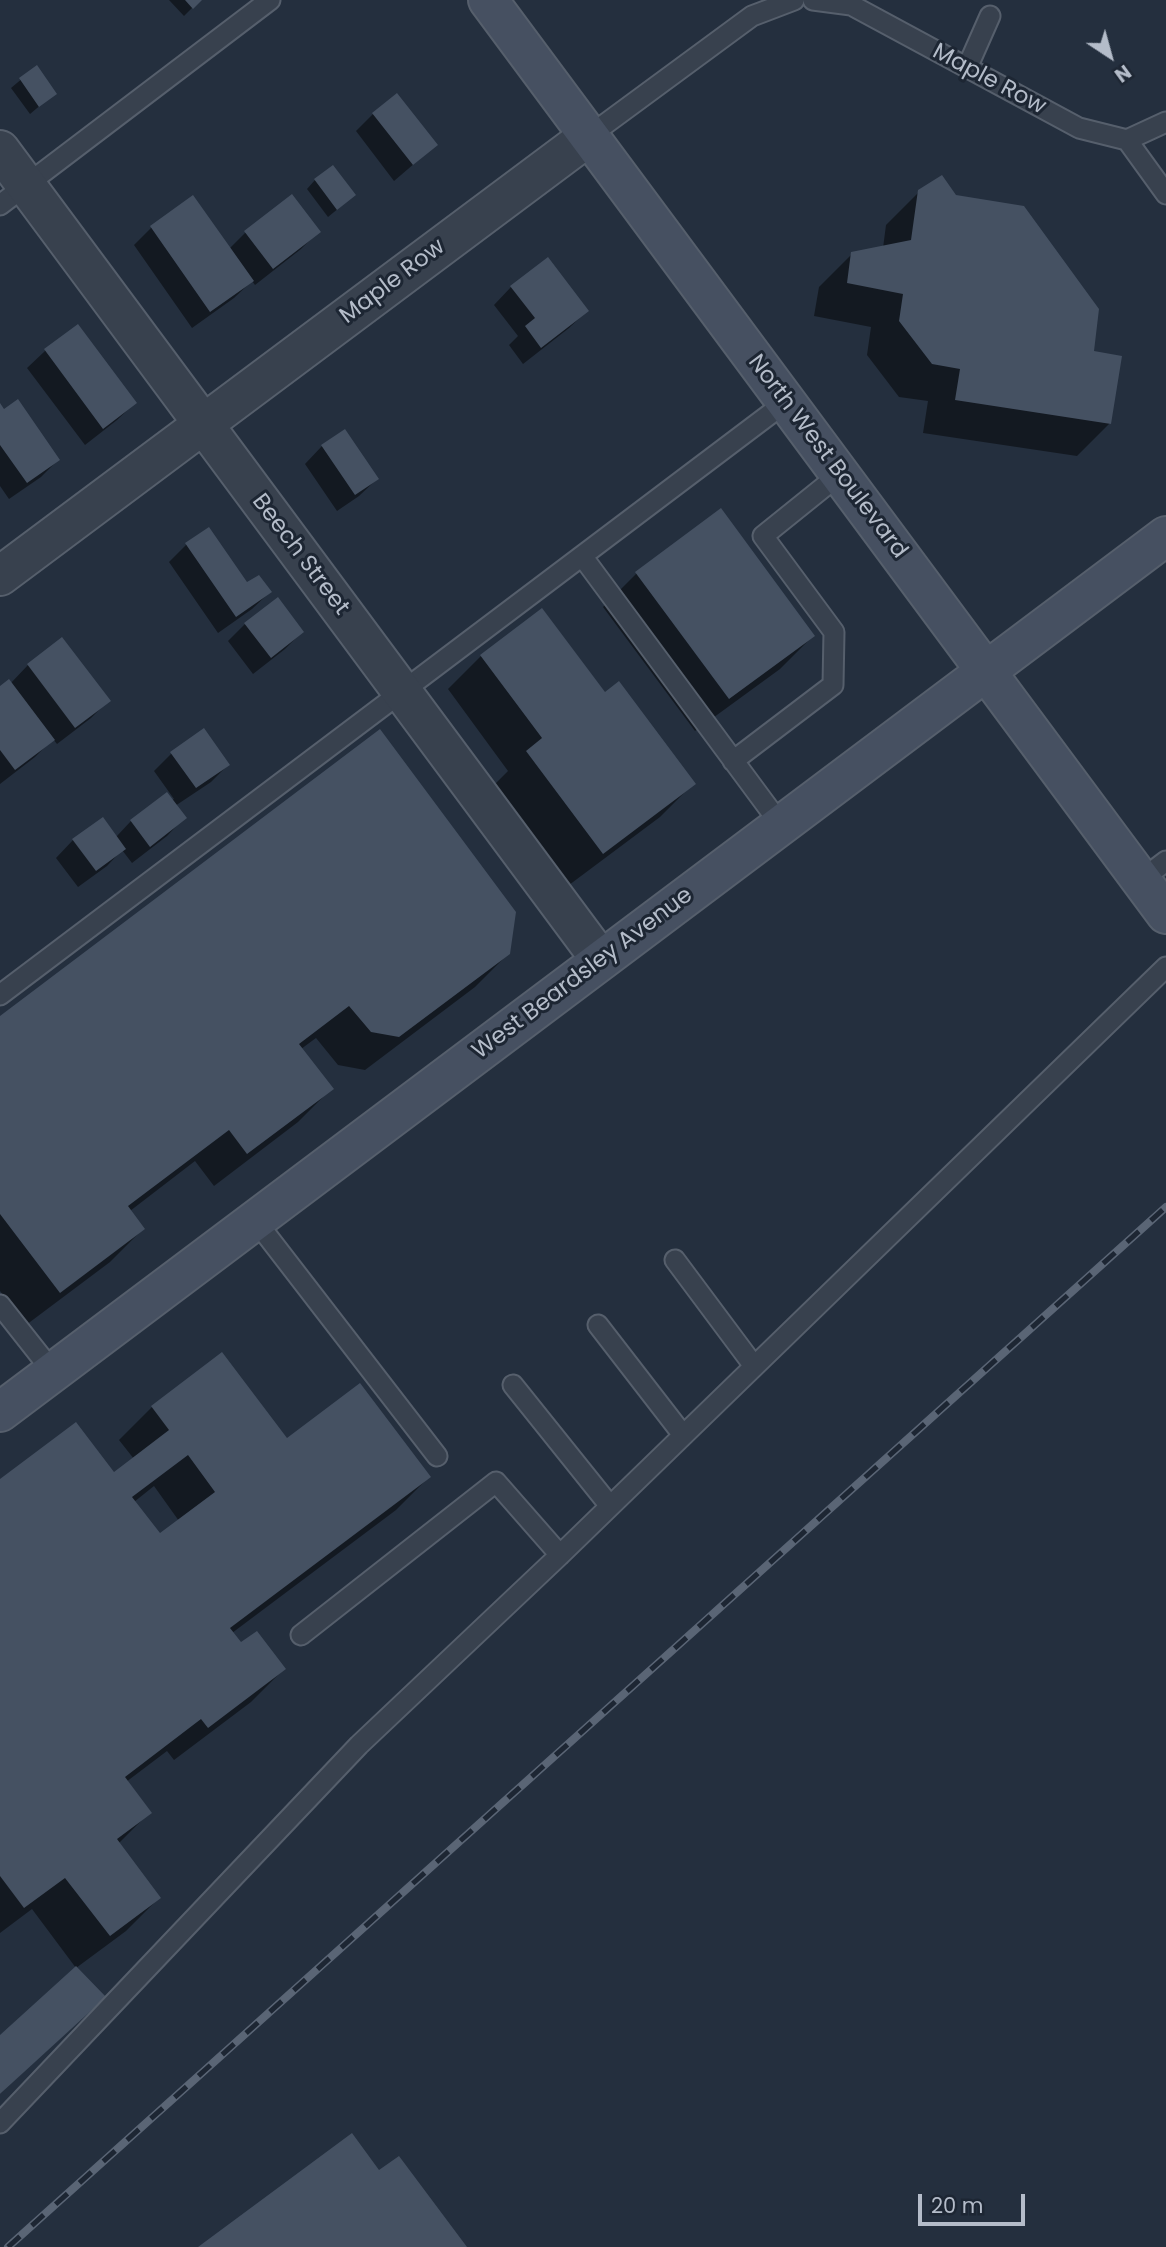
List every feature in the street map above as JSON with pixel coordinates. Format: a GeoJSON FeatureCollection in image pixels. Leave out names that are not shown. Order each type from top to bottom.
{"type":"FeatureCollection","features":[{"type":"Feature","properties":{"kind":"main road","name":"North West Boulevard"},"geometry":{"type":"LineString","coordinates":[[488,0],[986,671],[1154,870],[1166,914]]}},
{"type":"Feature","properties":{"kind":"main road","name":"West Beardsley Avenue"},"geometry":{"type":"LineString","coordinates":[[0,1412],[1166,536]]}},
{"type":"Feature","properties":{"kind":"street","name":"Maple Row"},"geometry":{"type":"LineString","coordinates":[[0,576],[589,136]]}},
{"type":"Feature","properties":{"kind":"street","name":"Beech Street"},"geometry":{"type":"LineString","coordinates":[[0,150],[13,196],[203,424],[601,960]]}},
{"type":"Feature","properties":{"kind":"lane"},"geometry":{"type":"LineString","coordinates":[[13,196],[270,0]]}},
{"type":"Feature","properties":{"kind":"lane","name":"Maple Row"},"geometry":{"type":"LineString","coordinates":[[589,136],[752,16],[794,0]]}},
{"type":"Feature","properties":{"kind":"lane","name":"Maple Row"},"geometry":{"type":"LineString","coordinates":[[813,0],[851,5],[1079,128],[1127,140]]}},
{"type":"Feature","properties":{"kind":"lane"},"geometry":{"type":"LineString","coordinates":[[967,68],[990,16]]}},
{"type":"Feature","properties":{"kind":"lane"},"geometry":{"type":"LineString","coordinates":[[1166,122],[1127,140],[1166,194]]}},
{"type":"Feature","properties":{"kind":"lane"},"geometry":{"type":"LineString","coordinates":[[0,995],[786,402]]}},
{"type":"Feature","properties":{"kind":"lane"},"geometry":{"type":"LineString","coordinates":[[733,761],[832,685],[834,632],[763,536],[839,474]]}},
{"type":"Feature","properties":{"kind":"lane"},"geometry":{"type":"LineString","coordinates":[[582,556],[781,825]]}},
{"type":"Feature","properties":{"kind":"lane"},"geometry":{"type":"LineString","coordinates":[[0,2123],[359,1745],[611,1506],[1166,967]]}},
{"type":"Feature","properties":{"kind":"lane"},"geometry":{"type":"LineString","coordinates":[[255,1220],[437,1456]]}},
{"type":"Feature","properties":{"kind":"lane"},"geometry":{"type":"LineString","coordinates":[[675,1260],[754,1366]]}},
{"type":"Feature","properties":{"kind":"lane"},"geometry":{"type":"LineString","coordinates":[[0,1305],[53,1372]]}},
{"type":"Feature","properties":{"kind":"lane"},"geometry":{"type":"LineString","coordinates":[[598,1325],[683,1435]]}},
{"type":"Feature","properties":{"kind":"lane"},"geometry":{"type":"LineString","coordinates":[[513,1385],[611,1506]]}},
{"type":"Feature","properties":{"kind":"lane"},"geometry":{"type":"LineString","coordinates":[[301,1635],[495,1482],[559,1555]]}},
{"type":"Feature","properties":{"kind":"building"},"geometry":{"type":"Polygon","coordinates":[[[185,0],[202,0],[193,9],[185,0]]]}},
{"type":"Feature","properties":{"kind":"building"},"geometry":{"type":"Polygon","coordinates":[[[37,65],[57,94],[39,107],[19,78],[37,65]]]}},
{"type":"Feature","properties":{"kind":"building"},"geometry":{"type":"Polygon","coordinates":[[[397,93],[438,145],[413,165],[372,113],[397,93]]]}},
{"type":"Feature","properties":{"kind":"building"},"geometry":{"type":"Polygon","coordinates":[[[333,165],[356,195],[337,210],[314,179],[333,165]]]}},
{"type":"Feature","properties":{"kind":"building"},"geometry":{"type":"Polygon","coordinates":[[[942,175],[956,195],[1024,206],[1099,309],[1094,351],[1122,356],[1111,424],[955,400],[960,369],[932,364],[899,321],[903,294],[847,283],[851,252],[911,240],[918,190],[942,175]]]}},
{"type":"Feature","properties":{"kind":"building"},"geometry":{"type":"Polygon","coordinates":[[[292,194],[321,232],[273,269],[244,231],[292,194]]]}},
{"type":"Feature","properties":{"kind":"building"},"geometry":{"type":"Polygon","coordinates":[[[193,195],[254,281],[210,312],[150,226],[193,195]]]}},
{"type":"Feature","properties":{"kind":"building"},"geometry":{"type":"Polygon","coordinates":[[[548,257],[589,311],[541,348],[525,326],[535,318],[510,286],[548,257]]]}},
{"type":"Feature","properties":{"kind":"building"},"geometry":{"type":"Polygon","coordinates":[[[78,324],[137,403],[103,429],[44,349],[78,324]]]}},
{"type":"Feature","properties":{"kind":"building"},"geometry":{"type":"Polygon","coordinates":[[[18,399],[60,460],[27,483],[0,445],[0,403],[4,409],[18,399]]]}},
{"type":"Feature","properties":{"kind":"building"},"geometry":{"type":"Polygon","coordinates":[[[345,429],[379,479],[355,495],[321,445],[345,429]]]}},
{"type":"Feature","properties":{"kind":"building"},"geometry":{"type":"Polygon","coordinates":[[[721,508],[815,636],[729,699],[635,572],[721,508]]]}},
{"type":"Feature","properties":{"kind":"building"},"geometry":{"type":"Polygon","coordinates":[[[209,527],[247,582],[259,575],[272,592],[236,617],[185,543],[209,527]]]}},
{"type":"Feature","properties":{"kind":"building"},"geometry":{"type":"Polygon","coordinates":[[[278,597],[304,632],[271,658],[244,623],[278,597]]]}},
{"type":"Feature","properties":{"kind":"building"},"geometry":{"type":"Polygon","coordinates":[[[542,608],[605,692],[619,681],[696,784],[603,854],[526,751],[542,738],[480,655],[542,608]]]}},
{"type":"Feature","properties":{"kind":"building"},"geometry":{"type":"Polygon","coordinates":[[[62,637],[111,701],[75,728],[27,664],[62,637]]]}},
{"type":"Feature","properties":{"kind":"building"},"geometry":{"type":"Polygon","coordinates":[[[9,679],[55,740],[15,770],[0,750],[0,686],[9,679]]]}},
{"type":"Feature","properties":{"kind":"building"},"geometry":{"type":"Polygon","coordinates":[[[204,728],[230,765],[196,788],[170,752],[204,728]]]}},
{"type":"Feature","properties":{"kind":"building"},"geometry":{"type":"Polygon","coordinates":[[[380,729],[516,912],[510,954],[399,1037],[371,1032],[349,1006],[299,1044],[334,1089],[247,1154],[229,1130],[128,1206],[145,1229],[60,1293],[0,1214],[0,1016],[380,729]]]}},
{"type":"Feature","properties":{"kind":"building"},"geometry":{"type":"Polygon","coordinates":[[[167,792],[187,818],[150,847],[130,820],[167,792]]]}},
{"type":"Feature","properties":{"kind":"building"},"geometry":{"type":"Polygon","coordinates":[[[103,817],[126,849],[96,871],[72,839],[103,817]]]}},
{"type":"Feature","properties":{"kind":"building"},"geometry":{"type":"Polygon","coordinates":[[[222,1352],[287,1438],[360,1383],[431,1477],[230,1628],[241,1642],[257,1631],[286,1669],[208,1728],[201,1719],[125,1777],[152,1813],[117,1839],[161,1898],[110,1936],[65,1878],[24,1908],[0,1876],[0,1479],[76,1422],[114,1472],[169,1430],[151,1406],[222,1352]],[[188,1455],[132,1497],[160,1533],[215,1492],[188,1455]]]}},
{"type":"Feature","properties":{"kind":"building"},"geometry":{"type":"Polygon","coordinates":[[[76,1966],[106,1997],[0,2094],[0,2035],[76,1966]]]}},
{"type":"Feature","properties":{"kind":"building"},"geometry":{"type":"Polygon","coordinates":[[[352,2133],[379,2170],[399,2156],[467,2247],[198,2247],[352,2133]]]}},
{"type":"Feature","properties":{"kind":"railway"},"geometry":{"type":"LineString","coordinates":[[8,2247],[1166,1207]]}}]}
